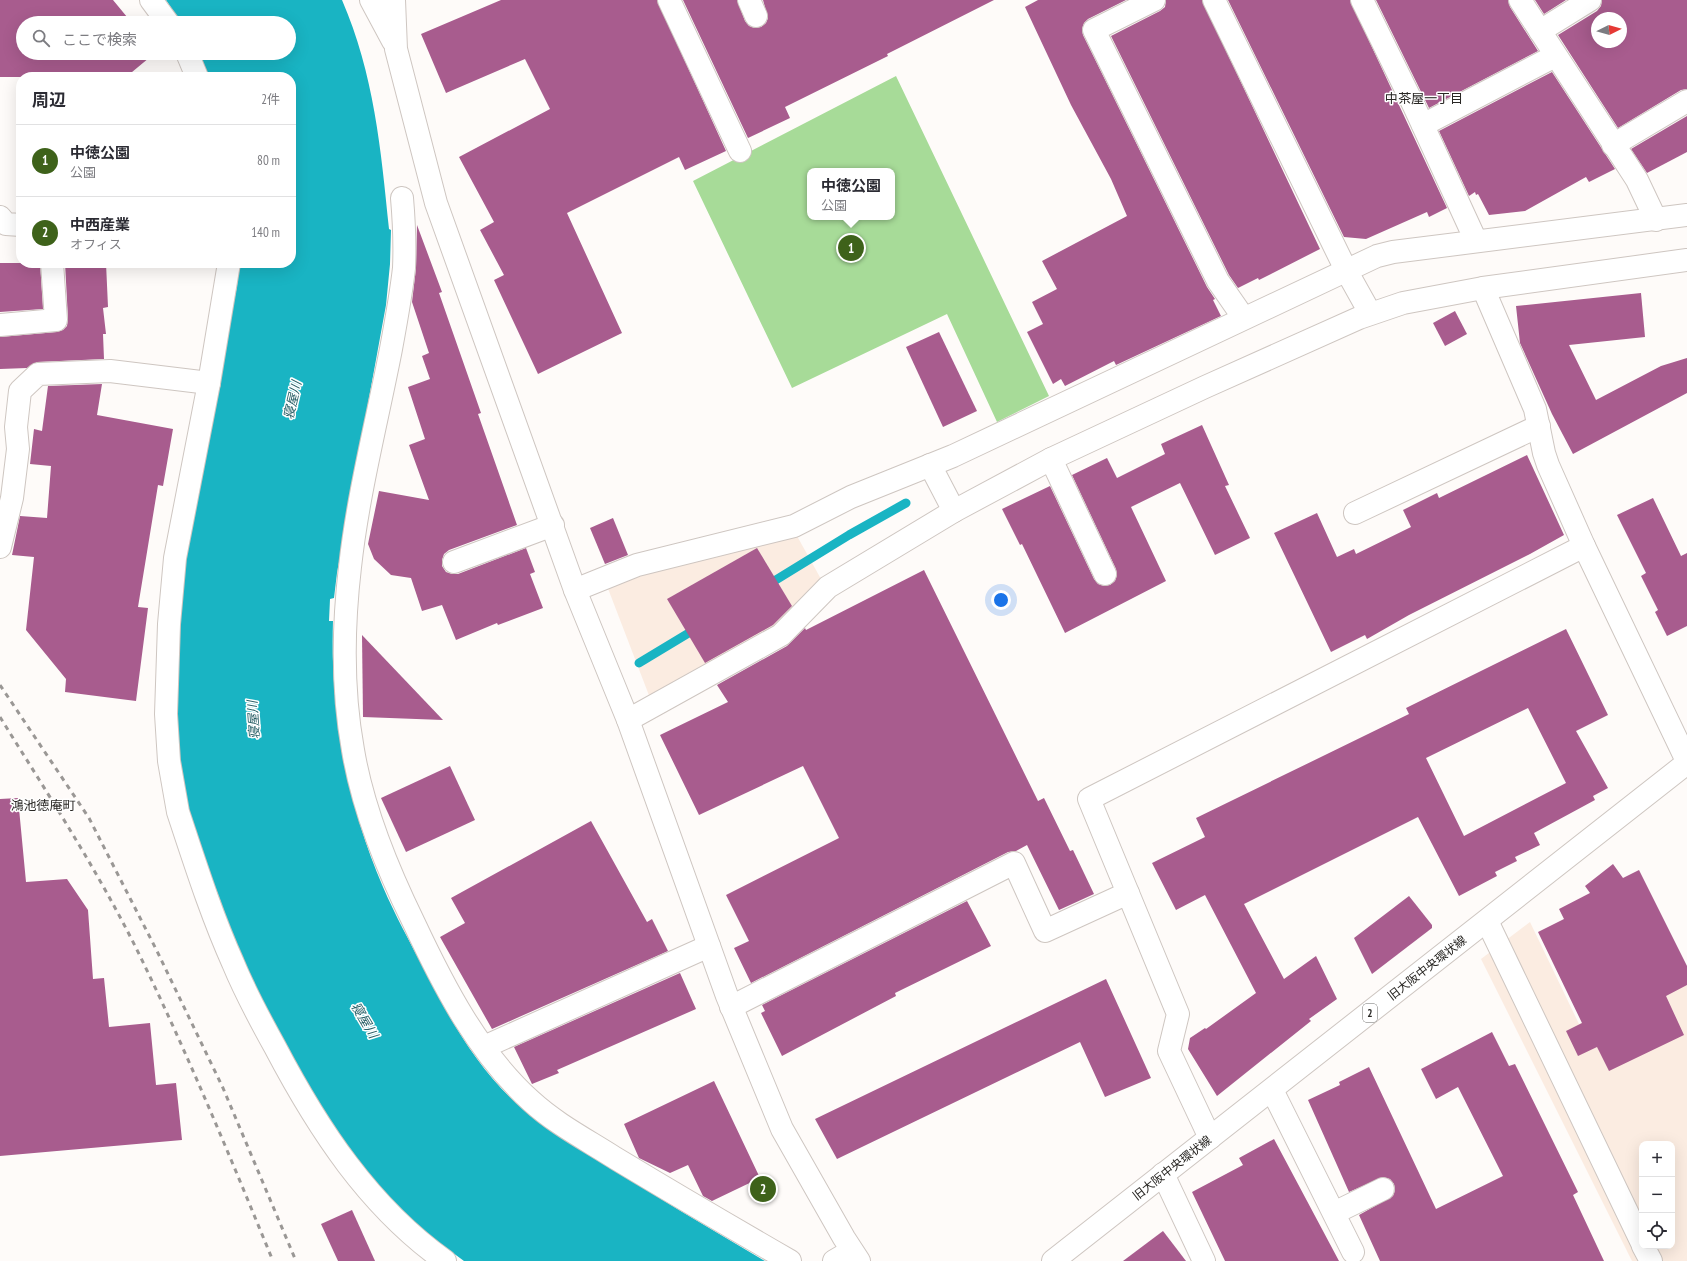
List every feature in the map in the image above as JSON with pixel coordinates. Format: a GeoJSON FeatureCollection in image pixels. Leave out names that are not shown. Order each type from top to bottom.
{"type":"FeatureCollection","features":[{"type":"Feature","properties":{"kind":"street"},"geometry":{"type":"LineString","coordinates":[[151,0],[163,16]]}},
{"type":"Feature","properties":{"kind":"street"},"geometry":{"type":"LineString","coordinates":[[372,0],[396,49],[436,203],[575,590],[628,720],[731,1007],[782,1129],[848,1258]]}},
{"type":"Feature","properties":{"kind":"street"},"geometry":{"type":"LineString","coordinates":[[394,0],[396,49]]}},
{"type":"Feature","properties":{"kind":"street"},"geometry":{"type":"LineString","coordinates":[[669,0],[740,152]]}},
{"type":"Feature","properties":{"kind":"street"},"geometry":{"type":"LineString","coordinates":[[1154,0],[1094,30],[1218,282],[1243,318]]}},
{"type":"Feature","properties":{"kind":"street"},"geometry":{"type":"LineString","coordinates":[[1214,0],[1346,270],[1370,313]]}},
{"type":"Feature","properties":{"kind":"street"},"geometry":{"type":"LineString","coordinates":[[1362,0],[1423,125],[1476,241]]}},
{"type":"Feature","properties":{"kind":"street"},"geometry":{"type":"LineString","coordinates":[[1520,0],[1637,180],[1656,220]]}},
{"type":"Feature","properties":{"kind":"street"},"geometry":{"type":"LineString","coordinates":[[1540,31],[1590,0]]}},
{"type":"Feature","properties":{"kind":"street"},"geometry":{"type":"LineString","coordinates":[[1423,125],[1555,56]]}},
{"type":"Feature","properties":{"kind":"street"},"geometry":{"type":"LineString","coordinates":[[190,60],[195,72]]}},
{"type":"Feature","properties":{"kind":"street"},"geometry":{"type":"LineString","coordinates":[[1613,145],[1687,101]]}},
{"type":"Feature","properties":{"kind":"street"},"geometry":{"type":"LineString","coordinates":[[402,198],[404,268],[350,564],[345,629],[345,673],[348,712],[355,759],[371,819],[382,852],[431,960],[473,1033],[511,1081],[532,1102],[554,1120],[790,1261]]}},
{"type":"Feature","properties":{"kind":"street"},"geometry":{"type":"LineString","coordinates":[[575,590],[637,565],[787,529],[851,497],[952,456],[1243,318],[1384,254],[1687,215]]}},
{"type":"Feature","properties":{"kind":"street"},"geometry":{"type":"LineString","coordinates":[[0,217],[6,224],[16,225]]}},
{"type":"Feature","properties":{"kind":"street"},"geometry":{"type":"LineString","coordinates":[[628,720],[781,635],[828,587],[954,511],[1051,459],[1108,434],[1205,386],[1370,313],[1404,303],[1483,288],[1687,260]]}},
{"type":"Feature","properties":{"kind":"street"},"geometry":{"type":"LineString","coordinates":[[0,325],[56,320],[52,268]]}},
{"type":"Feature","properties":{"kind":"street"},"geometry":{"type":"LineString","coordinates":[[228,268],[209,383],[175,558],[169,624],[166,714],[169,761],[178,812],[233,963],[299,1093],[323,1131],[372,1196],[434,1253],[445,1261]]}},
{"type":"Feature","properties":{"kind":"street"},"geometry":{"type":"LineString","coordinates":[[1483,288],[1536,409],[1544,453],[1548,465],[1584,546],[1687,762]]}},
{"type":"Feature","properties":{"kind":"street"},"geometry":{"type":"LineString","coordinates":[[0,547],[12,498],[18,449],[8,428],[20,391],[38,374],[110,371],[209,383]]}},
{"type":"Feature","properties":{"kind":"street"},"geometry":{"type":"LineString","coordinates":[[1355,513],[1539,426]]}},
{"type":"Feature","properties":{"kind":"street"},"geometry":{"type":"LineString","coordinates":[[1051,459],[1105,574]]}},
{"type":"Feature","properties":{"kind":"street"},"geometry":{"type":"LineString","coordinates":[[930,465],[954,511]]}},
{"type":"Feature","properties":{"kind":"street"},"geometry":{"type":"LineString","coordinates":[[454,562],[552,525]]}},
{"type":"Feature","properties":{"kind":"street"},"geometry":{"type":"LineString","coordinates":[[1210,1138],[1169,1051],[1178,1014],[1089,799],[1584,546]]}},
{"type":"Feature","properties":{"kind":"street","name":"旧大阪中央環状線"},"geometry":{"type":"LineString","coordinates":[[1053,1261],[1487,921],[1687,762]]}},
{"type":"Feature","properties":{"kind":"street"},"geometry":{"type":"LineString","coordinates":[[731,1007],[1014,863],[1045,931],[1128,893]]}},
{"type":"Feature","properties":{"kind":"street"},"geometry":{"type":"LineString","coordinates":[[1487,921],[1639,1237]]}},
{"type":"Feature","properties":{"kind":"street"},"geometry":{"type":"LineString","coordinates":[[484,1047],[709,946]]}},
{"type":"Feature","properties":{"kind":"street"},"geometry":{"type":"LineString","coordinates":[[1272,1090],[1354,1252]]}},
{"type":"Feature","properties":{"kind":"street"},"geometry":{"type":"LineString","coordinates":[[1163,1174],[1204,1261]]}},
{"type":"Feature","properties":{"kind":"street"},"geometry":{"type":"LineString","coordinates":[[1334,1213],[1383,1190]]}},
{"type":"Feature","properties":{"kind":"street"},"geometry":{"type":"LineString","coordinates":[[1645,1249],[1651,1261]]}},
{"type":"Feature","properties":{"kind":"shaded area"},"geometry":{"type":"Polygon","coordinates":[[[797,536],[821,579],[777,628],[650,698],[607,586],[644,574],[797,536]]]}},
{"type":"Feature","properties":{"kind":"shaded area"},"geometry":{"type":"Polygon","coordinates":[[[1530,922],[1579,1024],[1687,970],[1687,1261],[1632,1261],[1481,959],[1530,922]]]}},
{"type":"Feature","properties":{"kind":"green space"},"geometry":{"type":"Polygon","coordinates":[[[896,76],[1049,396],[997,422],[947,314],[792,388],[693,181],[896,76]]]}},
{"type":"Feature","properties":{"kind":"water","name":"寝屋川"},"geometry":{"type":"Polygon","coordinates":[[[166,0],[342,0],[362,56],[369,84],[383,170],[389,229],[391,230],[390,264],[386,305],[337,573],[334,598],[330,599],[329,621],[333,621],[334,690],[343,757],[370,855],[392,908],[455,1026],[479,1062],[507,1094],[523,1109],[560,1136],[660,1199],[765,1261],[464,1261],[418,1227],[379,1190],[331,1126],[273,1025],[242,960],[187,810],[179,758],[177,713],[180,625],[185,559],[237,286],[239,268],[296,268],[296,72],[205,72],[200,60],[296,60],[296,16],[176,16],[166,0]]]}},
{"type":"Feature","properties":{"kind":"building"},"geometry":{"type":"Polygon","coordinates":[[[0,0],[113,0],[126,16],[16,16],[16,60],[147,60],[132,72],[16,72],[16,77],[0,77],[0,0]]]}},
{"type":"Feature","properties":{"kind":"building"},"geometry":{"type":"Polygon","coordinates":[[[501,0],[657,0],[726,151],[685,170],[679,157],[567,213],[622,333],[538,374],[494,280],[504,275],[480,230],[494,222],[459,157],[550,109],[525,59],[446,93],[421,34],[501,0]]]}},
{"type":"Feature","properties":{"kind":"building"},"geometry":{"type":"Polygon","coordinates":[[[683,0],[737,0],[745,21],[749,26],[755,28],[761,27],[766,23],[768,18],[763,0],[994,0],[887,54],[888,56],[785,107],[790,118],[748,138],[683,0]]]}},
{"type":"Feature","properties":{"kind":"building"},"geometry":{"type":"Polygon","coordinates":[[[1038,0],[1126,0],[1088,19],[1084,23],[1082,29],[1083,35],[1207,287],[1215,299],[1213,300],[1221,316],[1116,365],[1114,361],[1065,386],[1061,379],[1053,384],[1027,332],[1043,324],[1032,302],[1057,289],[1042,261],[1127,216],[1111,179],[1071,105],[1025,7],[1038,0]]]}},
{"type":"Feature","properties":{"kind":"building"},"geometry":{"type":"Polygon","coordinates":[[[1166,0],[1202,0],[1320,249],[1259,280],[1258,278],[1238,288],[1229,275],[1111,36],[1160,11],[1165,7],[1166,0]]]}},
{"type":"Feature","properties":{"kind":"building"},"geometry":{"type":"Polygon","coordinates":[[[1228,0],[1350,0],[1447,208],[1429,217],[1427,212],[1366,239],[1344,237],[1228,0]]]}},
{"type":"Feature","properties":{"kind":"building"},"geometry":{"type":"Polygon","coordinates":[[[1376,0],[1508,0],[1510,7],[1538,51],[1429,108],[1376,0]]]}},
{"type":"Feature","properties":{"kind":"building"},"geometry":{"type":"Polygon","coordinates":[[[1535,0],[1566,0],[1544,14],[1535,0]]]}},
{"type":"Feature","properties":{"kind":"building"},"geometry":{"type":"Polygon","coordinates":[[[1602,0],[1687,0],[1687,89],[1681,90],[1618,128],[1558,35],[1591,15],[1591,48],[1627,48],[1627,12],[1595,12],[1601,6],[1602,0]]]}},
{"type":"Feature","properties":{"kind":"building"},"geometry":{"type":"Polygon","coordinates":[[[1552,72],[1615,169],[1589,182],[1586,177],[1525,211],[1489,215],[1478,194],[1476,195],[1475,192],[1469,196],[1439,131],[1552,72]]]}},
{"type":"Feature","properties":{"kind":"building"},"geometry":{"type":"Polygon","coordinates":[[[1687,116],[1687,152],[1647,173],[1631,149],[1687,116]]]}},
{"type":"Feature","properties":{"kind":"building"},"geometry":{"type":"Polygon","coordinates":[[[417,225],[442,292],[439,293],[481,413],[478,414],[517,525],[449,550],[444,554],[442,566],[446,572],[458,574],[526,548],[535,572],[530,574],[543,608],[498,625],[497,623],[456,640],[442,605],[422,611],[411,578],[391,575],[374,559],[368,544],[379,491],[429,500],[409,445],[425,439],[408,387],[430,379],[422,356],[429,353],[412,302],[416,268],[417,225]]]}},
{"type":"Feature","properties":{"kind":"building"},"geometry":{"type":"Polygon","coordinates":[[[0,263],[16,263],[16,268],[40,268],[43,309],[0,312],[0,263]]]}},
{"type":"Feature","properties":{"kind":"building"},"geometry":{"type":"Polygon","coordinates":[[[65,268],[106,268],[108,307],[103,308],[106,334],[103,334],[104,359],[37,362],[27,368],[0,369],[0,337],[57,332],[63,330],[67,326],[68,319],[65,268]]]}},
{"type":"Feature","properties":{"kind":"building"},"geometry":{"type":"Polygon","coordinates":[[[1641,293],[1645,337],[1569,345],[1596,400],[1661,366],[1687,358],[1687,393],[1573,454],[1552,414],[1520,343],[1516,306],[1641,293]]]}},
{"type":"Feature","properties":{"kind":"building"},"geometry":{"type":"Polygon","coordinates":[[[1455,311],[1467,334],[1445,346],[1433,323],[1455,311]]]}},
{"type":"Feature","properties":{"kind":"building"},"geometry":{"type":"Polygon","coordinates":[[[939,332],[977,411],[943,427],[906,347],[939,332]]]}},
{"type":"Feature","properties":{"kind":"building"},"geometry":{"type":"Polygon","coordinates":[[[102,384],[97,415],[173,429],[163,486],[158,485],[138,607],[148,608],[136,701],[65,692],[66,679],[26,630],[34,557],[12,555],[20,516],[47,518],[51,466],[30,464],[34,429],[42,431],[48,386],[102,384]]]}},
{"type":"Feature","properties":{"kind":"building"},"geometry":{"type":"Polygon","coordinates":[[[1202,425],[1229,485],[1225,486],[1250,538],[1215,555],[1180,483],[1131,507],[1166,581],[1065,633],[1022,544],[1020,545],[1002,509],[1050,486],[1094,579],[1098,584],[1104,586],[1110,585],[1115,581],[1117,575],[1116,569],[1072,475],[1107,458],[1117,478],[1165,454],[1161,444],[1202,425]]]}},
{"type":"Feature","properties":{"kind":"building"},"geometry":{"type":"Polygon","coordinates":[[[1527,455],[1564,535],[1530,554],[1409,615],[1367,639],[1365,635],[1331,652],[1274,533],[1317,513],[1337,557],[1354,549],[1356,554],[1411,527],[1403,510],[1437,493],[1439,498],[1527,455]]]}},
{"type":"Feature","properties":{"kind":"building"},"geometry":{"type":"Polygon","coordinates":[[[1653,498],[1681,556],[1687,553],[1687,626],[1667,636],[1655,612],[1658,610],[1641,576],[1646,573],[1617,515],[1653,498]]]}},
{"type":"Feature","properties":{"kind":"building"},"geometry":{"type":"Polygon","coordinates":[[[613,518],[628,555],[605,564],[590,528],[613,518]]]}},
{"type":"Feature","properties":{"kind":"building"},"geometry":{"type":"Polygon","coordinates":[[[757,548],[792,606],[773,625],[705,663],[667,599],[757,548]]]}},
{"type":"Feature","properties":{"kind":"building"},"geometry":{"type":"Polygon","coordinates":[[[924,570],[1038,801],[1044,798],[1070,851],[1073,850],[1094,894],[1059,910],[1027,845],[1016,851],[1008,852],[751,983],[734,948],[749,941],[726,895],[839,838],[803,766],[699,815],[660,735],[728,702],[717,685],[787,646],[805,628],[806,630],[924,570]]]}},
{"type":"Feature","properties":{"kind":"building"},"geometry":{"type":"Polygon","coordinates":[[[1566,629],[1608,715],[1576,731],[1608,788],[1593,796],[1595,800],[1534,833],[1540,845],[1515,857],[1517,861],[1495,872],[1497,876],[1459,896],[1418,817],[1244,904],[1284,979],[1316,956],[1337,999],[1309,1019],[1311,1021],[1217,1096],[1188,1049],[1190,1038],[1205,1028],[1206,1029],[1256,993],[1205,895],[1176,910],[1152,863],[1205,837],[1196,818],[1409,714],[1406,708],[1566,629]],[[1528,708],[1426,758],[1464,836],[1566,783],[1528,708]]]}},
{"type":"Feature","properties":{"kind":"building"},"geometry":{"type":"Polygon","coordinates":[[[362,635],[443,720],[363,717],[362,635]]]}},
{"type":"Feature","properties":{"kind":"building"},"geometry":{"type":"Polygon","coordinates":[[[450,766],[475,820],[406,852],[381,798],[450,766]]]}},
{"type":"Feature","properties":{"kind":"building"},"geometry":{"type":"Polygon","coordinates":[[[18,798],[26,882],[67,879],[88,910],[93,979],[104,978],[109,1027],[150,1023],[156,1085],[176,1083],[182,1140],[0,1156],[0,799],[18,798]]]}},
{"type":"Feature","properties":{"kind":"building"},"geometry":{"type":"Polygon","coordinates":[[[591,821],[647,922],[652,919],[668,951],[492,1029],[440,937],[465,923],[451,898],[591,821]]]}},
{"type":"Feature","properties":{"kind":"building"},"geometry":{"type":"Polygon","coordinates":[[[1613,864],[1623,878],[1639,870],[1687,966],[1687,985],[1666,996],[1684,1035],[1609,1071],[1597,1047],[1578,1056],[1566,1031],[1582,1023],[1538,932],[1564,919],[1559,909],[1590,893],[1585,886],[1613,864]]]}},
{"type":"Feature","properties":{"kind":"building"},"geometry":{"type":"Polygon","coordinates":[[[1409,896],[1432,925],[1432,928],[1372,974],[1354,938],[1409,896]]]}},
{"type":"Feature","properties":{"kind":"building"},"geometry":{"type":"Polygon","coordinates":[[[967,901],[991,946],[895,993],[896,996],[782,1056],[761,1013],[765,1011],[762,1005],[967,901]]]}},
{"type":"Feature","properties":{"kind":"building"},"geometry":{"type":"Polygon","coordinates":[[[680,973],[696,1009],[557,1070],[559,1073],[532,1084],[514,1047],[680,973]]]}},
{"type":"Feature","properties":{"kind":"building"},"geometry":{"type":"Polygon","coordinates":[[[1106,979],[1151,1078],[1105,1097],[1080,1042],[837,1159],[815,1119],[1106,979]]]}},
{"type":"Feature","properties":{"kind":"building"},"geometry":{"type":"Polygon","coordinates":[[[1492,1032],[1509,1066],[1515,1064],[1578,1192],[1573,1195],[1604,1261],[1380,1261],[1359,1215],[1393,1196],[1395,1190],[1394,1184],[1390,1179],[1383,1177],[1349,1192],[1308,1100],[1340,1085],[1339,1082],[1369,1067],[1436,1209],[1503,1176],[1458,1087],[1436,1099],[1421,1069],[1492,1032]]]}},
{"type":"Feature","properties":{"kind":"building"},"geometry":{"type":"Polygon","coordinates":[[[714,1081],[760,1178],[712,1201],[703,1196],[688,1165],[670,1173],[639,1158],[624,1124],[714,1081]]]}},
{"type":"Feature","properties":{"kind":"building"},"geometry":{"type":"Polygon","coordinates":[[[1274,1139],[1339,1261],[1225,1261],[1192,1192],[1243,1165],[1239,1158],[1274,1139]]]}},
{"type":"Feature","properties":{"kind":"building"},"geometry":{"type":"Polygon","coordinates":[[[352,1210],[375,1261],[338,1261],[321,1224],[352,1210]]]}},
{"type":"Feature","properties":{"kind":"building"},"geometry":{"type":"Polygon","coordinates":[[[1163,1231],[1186,1261],[1123,1261],[1163,1231]]]}},
{"type":"Feature","properties":{"kind":"waterway"},"geometry":{"type":"LineString","coordinates":[[766,586],[849,535],[906,503]]}},
{"type":"Feature","properties":{"kind":"waterway"},"geometry":{"type":"LineString","coordinates":[[639,663],[697,628]]}},
{"type":"Feature","properties":{"kind":"railway"},"geometry":{"type":"LineString","coordinates":[[0,685],[89,818],[157,951],[223,1088],[296,1261]]}},
{"type":"Feature","properties":{"kind":"railway"},"geometry":{"type":"LineString","coordinates":[[0,717],[109,896],[141,958],[193,1070],[273,1261]]}},
{"type":"Feature","properties":{"kind":"place","name":"中徳公園"},"geometry":{"type":"Point","coordinates":[851,248]}},
{"type":"Feature","properties":{"kind":"place","name":"中西産業"},"geometry":{"type":"Point","coordinates":[763,1189]}},
{"type":"Feature","properties":{"kind":"district","name":"中茶屋一丁目"},"geometry":{"type":"Point","coordinates":[1424,98]}},
{"type":"Feature","properties":{"kind":"district","name":"鴻池徳庵町"},"geometry":{"type":"Point","coordinates":[43,805]}}]}
